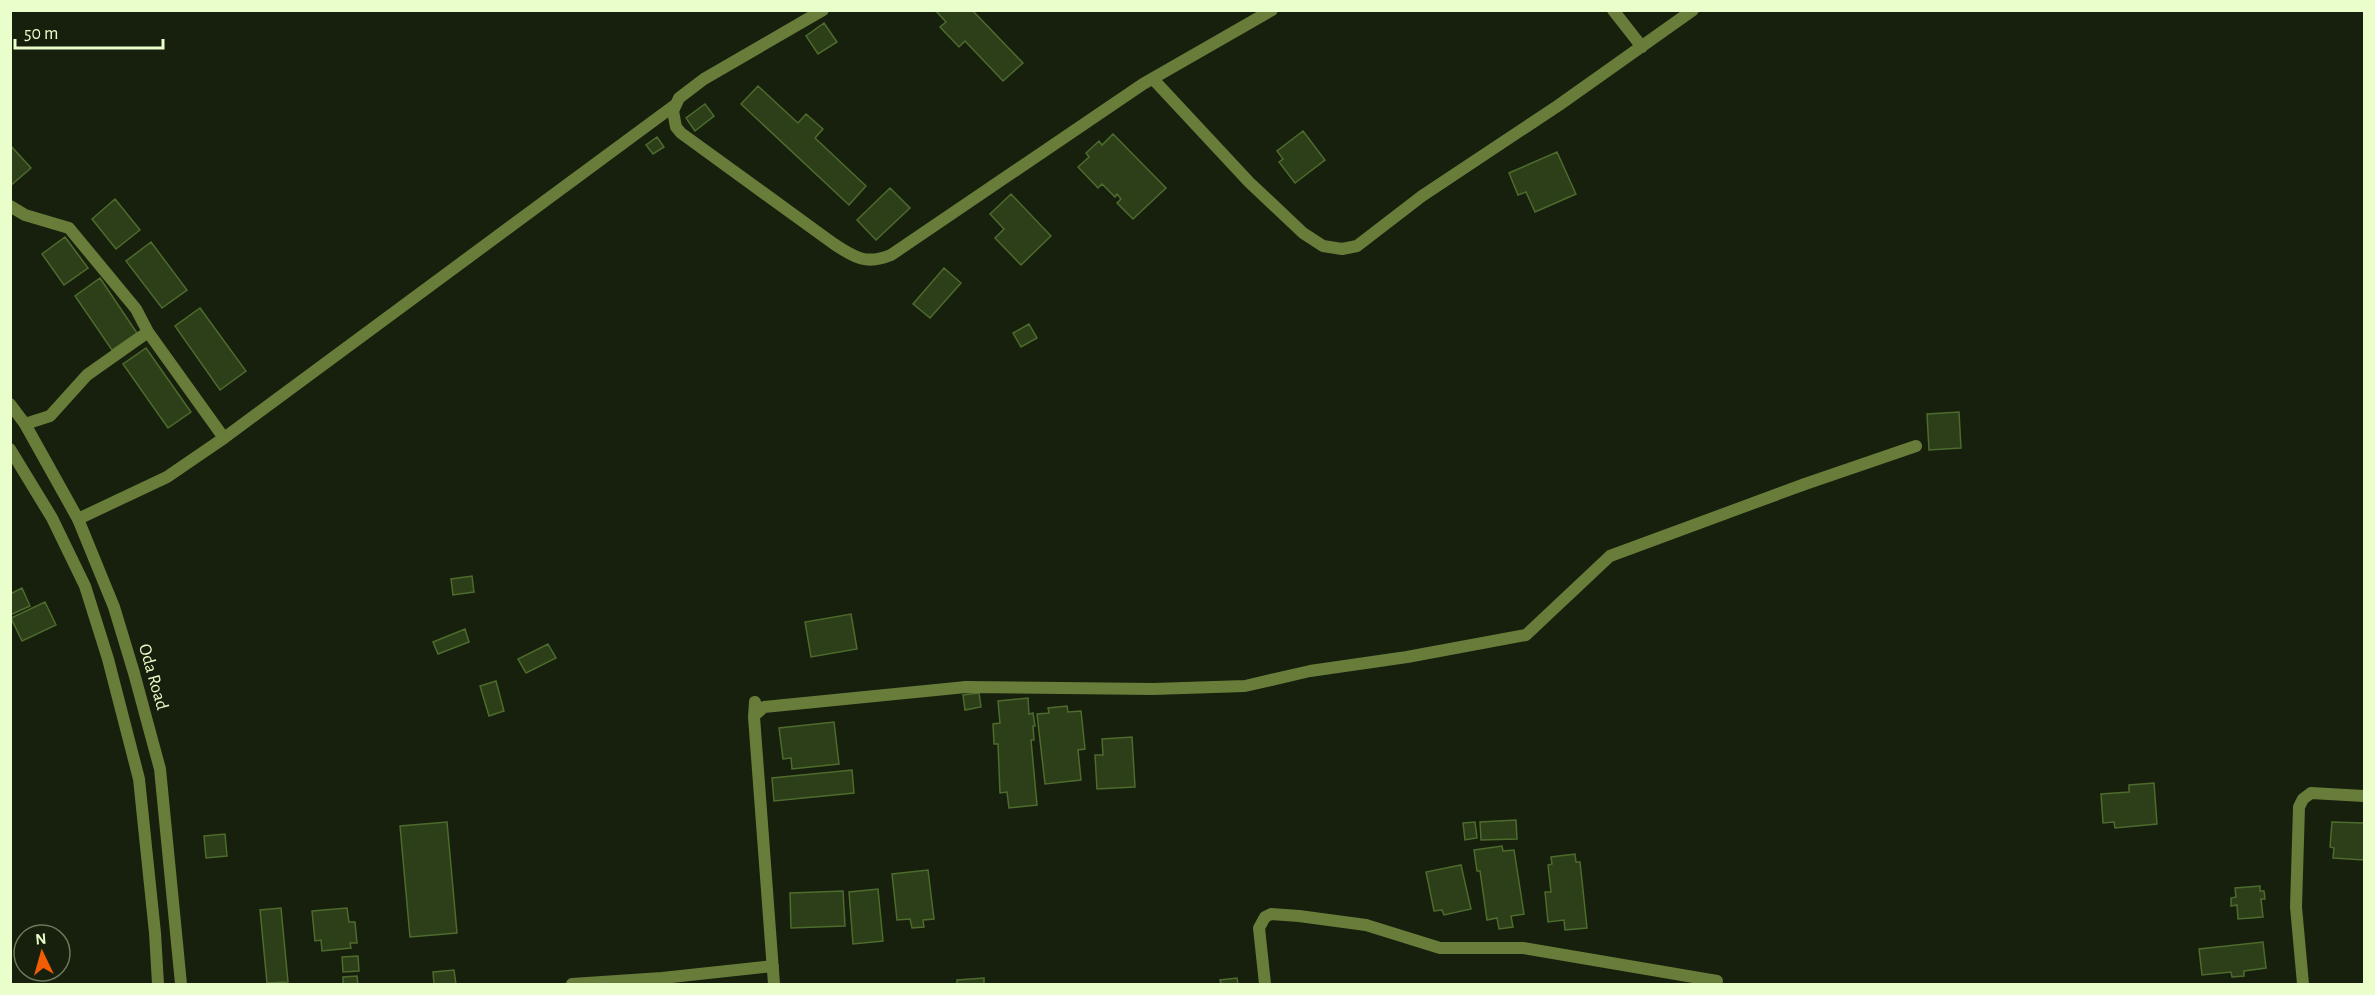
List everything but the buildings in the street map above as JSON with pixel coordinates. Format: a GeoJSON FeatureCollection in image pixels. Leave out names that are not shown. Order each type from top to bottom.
{"type":"FeatureCollection","features":[{"type":"Feature","properties":{"kind":"street"},"geometry":{"type":"LineString","coordinates":[[78,519],[167,477],[224,438],[675,105],[680,98],[704,79],[824,10]]}},
{"type":"Feature","properties":{"kind":"street"},"geometry":{"type":"LineString","coordinates":[[675,105],[674,119],[681,133],[834,244],[855,257],[876,261],[891,255],[1154,79],[1272,10]]}},
{"type":"Feature","properties":{"kind":"street"},"geometry":{"type":"LineString","coordinates":[[1613,10],[1642,47]]}},
{"type":"Feature","properties":{"kind":"street"},"geometry":{"type":"LineString","coordinates":[[1154,79],[1249,182],[1303,233],[1323,246],[1337,250],[1357,246],[1422,196],[1693,10]]}},
{"type":"Feature","properties":{"kind":"street"},"geometry":{"type":"LineString","coordinates":[[10,206],[25,215],[69,228],[136,309],[148,332],[224,438]]}},
{"type":"Feature","properties":{"kind":"street"},"geometry":{"type":"LineString","coordinates":[[25,423],[50,416],[87,375],[148,332]]}},
{"type":"Feature","properties":{"kind":"street","name":"Oda Road"},"geometry":{"type":"LineString","coordinates":[[10,404],[25,423],[78,519],[114,607],[160,769],[181,984]]}},
{"type":"Feature","properties":{"kind":"street"},"geometry":{"type":"LineString","coordinates":[[774,984],[753,717],[756,702],[756,714],[764,707],[966,687],[1153,689],[1245,686],[1310,671],[1407,657],[1526,635],[1610,556],[1916,446]]}},
{"type":"Feature","properties":{"kind":"street"},"geometry":{"type":"LineString","coordinates":[[10,449],[15,465],[52,518],[85,586],[108,658],[139,779],[158,984]]}},
{"type":"Feature","properties":{"kind":"street"},"geometry":{"type":"LineString","coordinates":[[2303,984],[2296,907],[2299,807],[2302,799],[2311,793],[2364,796]]}},
{"type":"Feature","properties":{"kind":"street"},"geometry":{"type":"LineString","coordinates":[[1265,984],[1260,928],[1265,917],[1271,914],[1366,925],[1440,948],[1523,948],[1717,981]]}},
{"type":"Feature","properties":{"kind":"street"},"geometry":{"type":"LineString","coordinates":[[572,984],[662,978],[773,966]]}}]}
